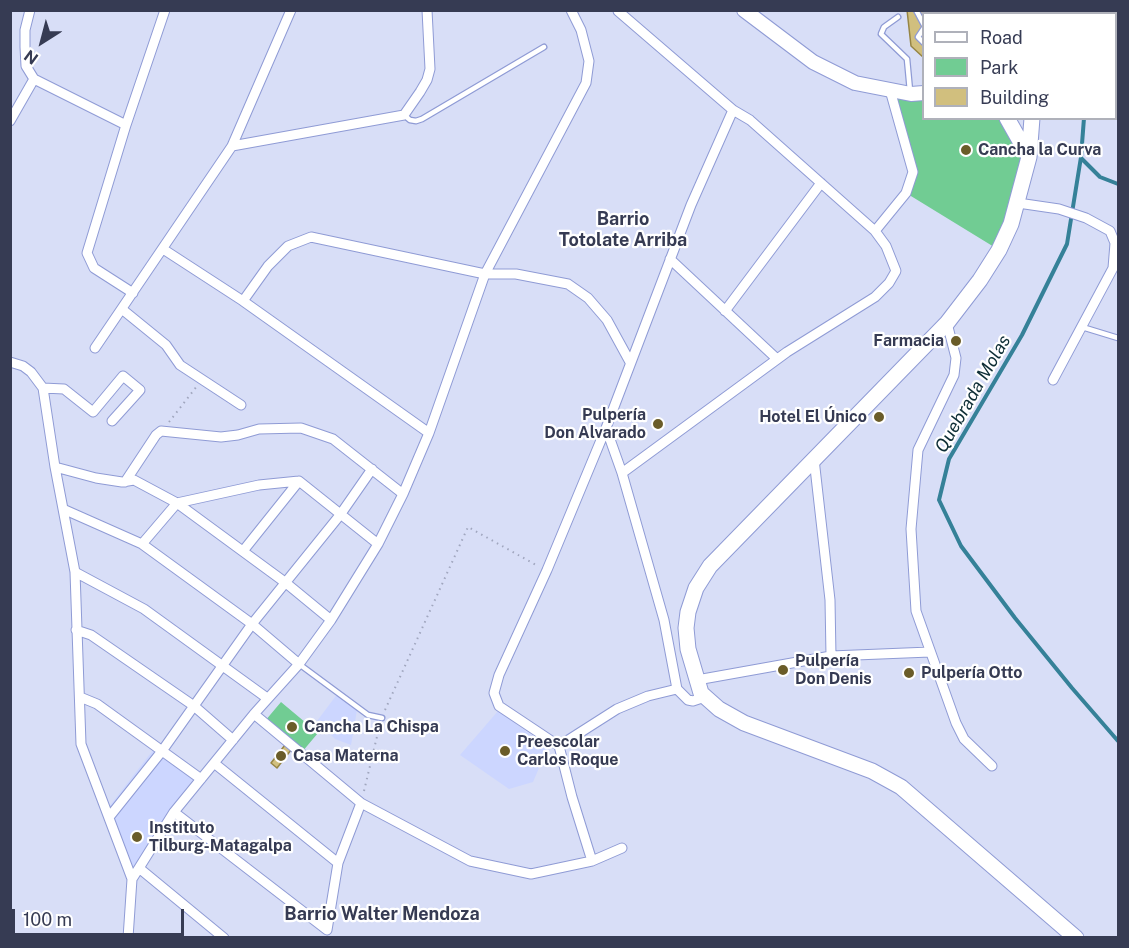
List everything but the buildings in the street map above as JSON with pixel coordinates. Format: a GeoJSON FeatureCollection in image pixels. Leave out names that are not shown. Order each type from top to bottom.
{"type":"FeatureCollection","features":[{"type":"Feature","properties":{"kind":"main road"},"geometry":{"type":"LineString","coordinates":[[744,10],[813,62],[855,82],[917,93]]}},
{"type":"Feature","properties":{"kind":"main road"},"geometry":{"type":"LineString","coordinates":[[1008,120],[1029,157]]}},
{"type":"Feature","properties":{"kind":"main road"},"geometry":{"type":"LineString","coordinates":[[1032,120],[1029,157],[1018,202],[999,250],[947,323],[717,559],[696,588],[687,612],[686,628],[688,649],[701,693],[719,709],[744,723],[872,771],[901,787],[1076,938]]}},
{"type":"Feature","properties":{"kind":"street"},"geometry":{"type":"LineString","coordinates":[[30,10],[25,30],[26,66],[34,79],[126,125]]}},
{"type":"Feature","properties":{"kind":"street"},"geometry":{"type":"LineString","coordinates":[[133,293],[94,268],[87,254],[126,125],[165,10]]}},
{"type":"Feature","properties":{"kind":"street"},"geometry":{"type":"LineString","coordinates":[[95,348],[123,310],[232,146],[291,10]]}},
{"type":"Feature","properties":{"kind":"street"},"geometry":{"type":"LineString","coordinates":[[232,146],[404,115],[427,80],[430,69],[427,10]]}},
{"type":"Feature","properties":{"kind":"street"},"geometry":{"type":"LineString","coordinates":[[132,879],[174,812],[267,698],[299,664],[331,620],[378,544],[403,494],[429,433],[485,274],[586,83],[589,62],[581,30],[571,10]]}},
{"type":"Feature","properties":{"kind":"street"},"geometry":{"type":"LineString","coordinates":[[618,11],[733,110],[750,120],[875,231],[886,246],[896,270],[889,283],[875,297],[777,359],[621,473]]}},
{"type":"Feature","properties":{"kind":"street"},"geometry":{"type":"LineString","coordinates":[[10,122],[34,79]]}},
{"type":"Feature","properties":{"kind":"street"},"geometry":{"type":"LineString","coordinates":[[875,231],[906,193],[913,172],[890,90]]}},
{"type":"Feature","properties":{"kind":"street"},"geometry":{"type":"LineString","coordinates":[[592,861],[572,797],[560,746],[499,706],[494,693],[499,675],[547,570],[606,428],[691,205],[733,110]]}},
{"type":"Feature","properties":{"kind":"street"},"geometry":{"type":"LineString","coordinates":[[725,311],[821,183]]}},
{"type":"Feature","properties":{"kind":"street"},"geometry":{"type":"LineString","coordinates":[[1018,202],[1059,209],[1086,218],[1110,231],[1115,243],[1113,268],[1053,380]]}},
{"type":"Feature","properties":{"kind":"street"},"geometry":{"type":"LineString","coordinates":[[243,301],[268,267],[288,246],[311,237],[485,274],[516,274],[568,284],[588,298],[607,320],[630,362]]}},
{"type":"Feature","properties":{"kind":"street"},"geometry":{"type":"LineString","coordinates":[[163,249],[243,301],[429,433]]}},
{"type":"Feature","properties":{"kind":"street"},"geometry":{"type":"LineString","coordinates":[[670,259],[777,359]]}},
{"type":"Feature","properties":{"kind":"street"},"geometry":{"type":"LineString","coordinates":[[123,310],[166,345],[180,365],[241,405]]}},
{"type":"Feature","properties":{"kind":"street"},"geometry":{"type":"LineString","coordinates":[[947,323],[956,358],[954,375],[918,450],[911,529],[916,611],[956,723],[964,739],[992,766]]}},
{"type":"Feature","properties":{"kind":"street"},"geometry":{"type":"LineString","coordinates":[[10,362],[31,372],[43,388],[75,572],[81,744],[132,879],[128,938]]}},
{"type":"Feature","properties":{"kind":"street"},"geometry":{"type":"LineString","coordinates":[[43,388],[64,389],[93,412],[123,376],[140,390],[112,421]]}},
{"type":"Feature","properties":{"kind":"street"},"geometry":{"type":"LineString","coordinates":[[125,482],[161,431],[220,437],[259,429],[301,428],[333,439],[403,494]]}},
{"type":"Feature","properties":{"kind":"street"},"geometry":{"type":"LineString","coordinates":[[606,428],[664,620],[677,689],[688,700],[693,701],[705,697]]}},
{"type":"Feature","properties":{"kind":"street"},"geometry":{"type":"LineString","coordinates":[[814,459],[830,600],[831,656]]}},
{"type":"Feature","properties":{"kind":"street"},"geometry":{"type":"LineString","coordinates":[[55,467],[96,478],[125,482],[134,480],[177,503],[243,550],[331,620]]}},
{"type":"Feature","properties":{"kind":"street"},"geometry":{"type":"LineString","coordinates":[[110,816],[162,751],[252,624],[340,515],[372,469]]}},
{"type":"Feature","properties":{"kind":"street"},"geometry":{"type":"LineString","coordinates":[[142,544],[177,503],[258,485],[299,481],[378,544]]}},
{"type":"Feature","properties":{"kind":"street"},"geometry":{"type":"LineString","coordinates":[[243,550],[299,481]]}},
{"type":"Feature","properties":{"kind":"street"},"geometry":{"type":"LineString","coordinates":[[63,509],[142,544],[252,624],[299,664]]}},
{"type":"Feature","properties":{"kind":"street"},"geometry":{"type":"LineString","coordinates":[[75,572],[144,609],[267,698]]}},
{"type":"Feature","properties":{"kind":"street"},"geometry":{"type":"LineString","coordinates":[[76,630],[91,635],[194,706],[233,740]]}},
{"type":"Feature","properties":{"kind":"street"},"geometry":{"type":"LineString","coordinates":[[697,680],[831,656],[930,652]]}},
{"type":"Feature","properties":{"kind":"street"},"geometry":{"type":"LineString","coordinates":[[560,746],[617,708],[648,696],[677,689]]}},
{"type":"Feature","properties":{"kind":"street"},"geometry":{"type":"LineString","coordinates":[[80,697],[97,704],[201,778]]}},
{"type":"Feature","properties":{"kind":"street"},"geometry":{"type":"LineString","coordinates":[[254,714],[361,803],[470,861],[531,874],[592,861],[622,848]]}},
{"type":"Feature","properties":{"kind":"street"},"geometry":{"type":"LineString","coordinates":[[213,763],[338,863]]}},
{"type":"Feature","properties":{"kind":"street"},"geometry":{"type":"LineString","coordinates":[[174,812],[327,930],[338,863],[361,803]]}},
{"type":"Feature","properties":{"kind":"street"},"geometry":{"type":"LineString","coordinates":[[139,868],[224,938]]}},
{"type":"Feature","properties":{"kind":"lane"},"geometry":{"type":"LineString","coordinates":[[898,17],[884,27],[881,34],[908,59],[917,93]]}},
{"type":"Feature","properties":{"kind":"lane"},"geometry":{"type":"LineString","coordinates":[[404,115],[416,121],[544,47]]}},
{"type":"Feature","properties":{"kind":"lane"},"geometry":{"type":"LineString","coordinates":[[1082,327],[1119,338]]}},
{"type":"Feature","properties":{"kind":"lane"},"geometry":{"type":"LineString","coordinates":[[299,664],[368,715],[382,718]]}},
{"type":"Feature","properties":{"kind":"path"},"geometry":{"type":"LineString","coordinates":[[161,431],[202,380]]}},
{"type":"Feature","properties":{"kind":"path"},"geometry":{"type":"LineString","coordinates":[[361,803],[382,718],[468,527],[547,570]]}},
{"type":"Feature","properties":{"kind":"shaded area"},"geometry":{"type":"Polygon","coordinates":[[[338,693],[357,710],[351,745],[335,739],[317,721],[338,693]]]}},
{"type":"Feature","properties":{"kind":"shaded area","name":"Preescolar Carlos Roque"},"geometry":{"type":"Polygon","coordinates":[[[498,711],[548,747],[533,782],[509,789],[460,755],[498,711]]]}},
{"type":"Feature","properties":{"kind":"shaded area","name":"Instituto Tilburg-Matagalpa"},"geometry":{"type":"Polygon","coordinates":[[[154,749],[194,778],[132,869],[108,808],[154,749]]]}},
{"type":"Feature","properties":{"kind":"green space"},"geometry":{"type":"Polygon","coordinates":[[[890,90],[922,93],[922,120],[1008,120],[1028,157],[999,250],[906,193],[913,172],[890,90]]]}},
{"type":"Feature","properties":{"kind":"green space","name":"Cancha La Chispa"},"geometry":{"type":"Polygon","coordinates":[[[281,702],[318,733],[302,752],[265,721],[281,702]]]}},
{"type":"Feature","properties":{"kind":"waterway","name":"Quebrada Molas"},"geometry":{"type":"LineString","coordinates":[[1084,120],[1081,157],[1067,244],[1022,335],[949,459],[939,500],[961,546],[1015,618],[1118,741]]}},
{"type":"Feature","properties":{"kind":"waterway"},"geometry":{"type":"LineString","coordinates":[[1081,158],[1100,177],[1118,184]]}},
{"type":"Feature","properties":{"kind":"place","name":"Cancha la Curva"},"geometry":{"type":"Point","coordinates":[966,150]}},
{"type":"Feature","properties":{"kind":"place","name":"Farmacia"},"geometry":{"type":"Point","coordinates":[956,341]}},
{"type":"Feature","properties":{"kind":"place","name":"Hotel El Único"},"geometry":{"type":"Point","coordinates":[879,417]}},
{"type":"Feature","properties":{"kind":"place","name":"Pulpería Don Alvarado"},"geometry":{"type":"Point","coordinates":[658,424]}},
{"type":"Feature","properties":{"kind":"place","name":"Pulpería Don Denis"},"geometry":{"type":"Point","coordinates":[783,670]}},
{"type":"Feature","properties":{"kind":"place","name":"Pulpería Otto"},"geometry":{"type":"Point","coordinates":[909,673]}},
{"type":"Feature","properties":{"kind":"place","name":"Cancha La Chispa"},"geometry":{"type":"Point","coordinates":[292,727]}},
{"type":"Feature","properties":{"kind":"place","name":"Preescolar Carlos Roque"},"geometry":{"type":"Point","coordinates":[505,751]}},
{"type":"Feature","properties":{"kind":"place","name":"Casa Materna"},"geometry":{"type":"Point","coordinates":[281,756]}},
{"type":"Feature","properties":{"kind":"place","name":"Instituto Tilburg-Matagalpa"},"geometry":{"type":"Point","coordinates":[137,837]}},
{"type":"Feature","properties":{"kind":"district","name":"Barrio Totolate Arriba"},"geometry":{"type":"Point","coordinates":[623,229]}},
{"type":"Feature","properties":{"kind":"district","name":"Barrio Walter Mendoza"},"geometry":{"type":"Point","coordinates":[382,914]}}]}
